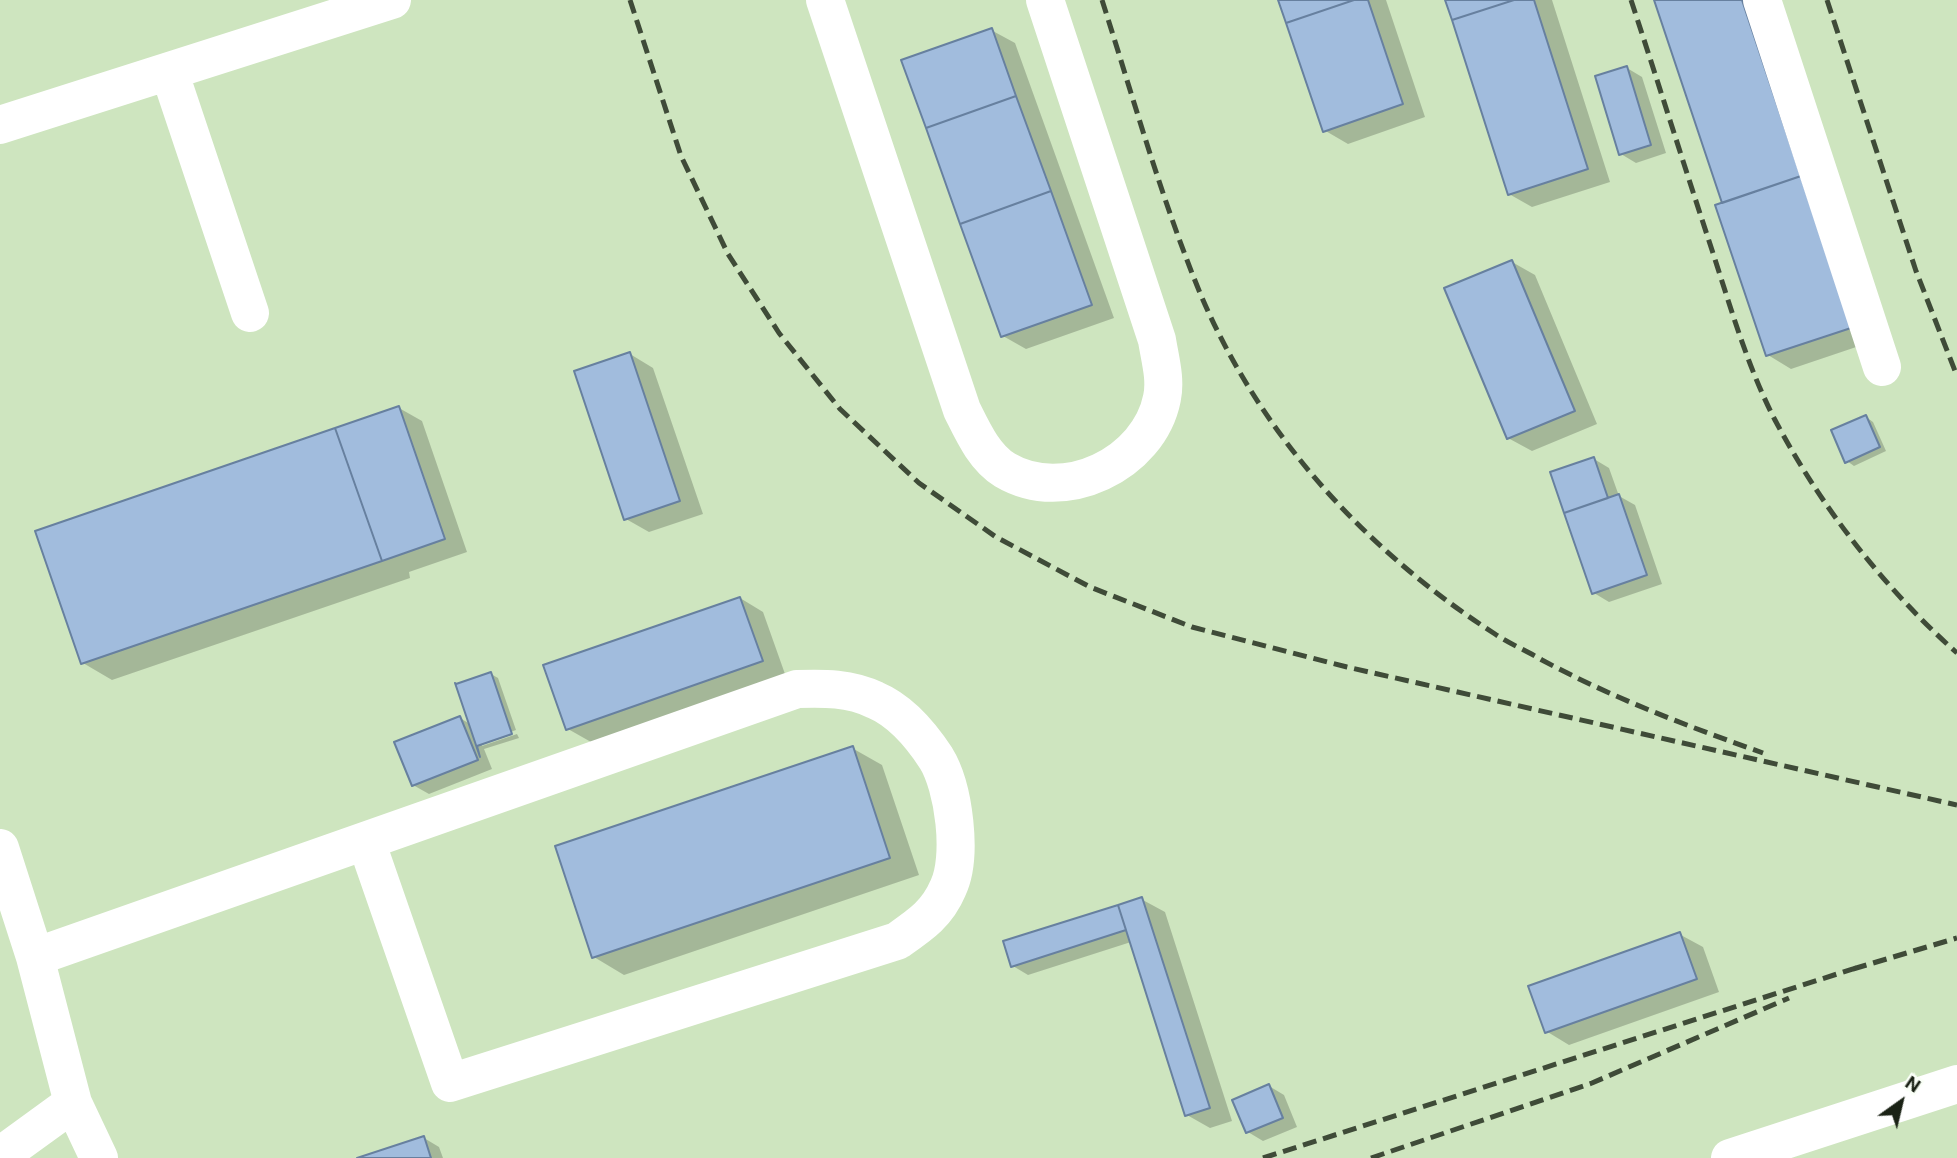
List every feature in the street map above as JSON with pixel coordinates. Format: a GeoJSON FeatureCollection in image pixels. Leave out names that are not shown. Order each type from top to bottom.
{"type":"FeatureCollection","features":[{"type":"Feature","properties":{"kind":"lane"},"geometry":{"type":"LineString","coordinates":[[0,125],[392,0]]}},
{"type":"Feature","properties":{"kind":"lane"},"geometry":{"type":"LineString","coordinates":[[825,0],[967,421],[979,443],[1004,469],[1036,482],[1068,482],[1100,472],[1130,454],[1152,426],[1162,398],[1163,373],[1157,340],[1045,0]]}},
{"type":"Feature","properties":{"kind":"lane"},"geometry":{"type":"LineString","coordinates":[[1762,0],[1882,367]]}},
{"type":"Feature","properties":{"kind":"lane"},"geometry":{"type":"LineString","coordinates":[[169,71],[250,313]]}},
{"type":"Feature","properties":{"kind":"lane"},"geometry":{"type":"LineString","coordinates":[[35,957],[797,689],[838,688],[876,700],[910,724],[937,760],[950,799],[957,844],[949,887],[929,919],[897,941],[450,1083],[366,841]]}},
{"type":"Feature","properties":{"kind":"lane"},"geometry":{"type":"LineString","coordinates":[[0,848],[35,957],[73,1103],[99,1158]]}},
{"type":"Feature","properties":{"kind":"lane"},"geometry":{"type":"LineString","coordinates":[[1730,1158],[1957,1084]]}},
{"type":"Feature","properties":{"kind":"lane"},"geometry":{"type":"LineString","coordinates":[[0,1156],[73,1103]]}},
{"type":"Feature","properties":{"kind":"building"},"geometry":{"type":"Polygon","coordinates":[[[1278,0],[1354,0],[1286,23],[1278,0]]]}},
{"type":"Feature","properties":{"kind":"building"},"geometry":{"type":"Polygon","coordinates":[[[1354,0],[1368,0],[1403,104],[1323,132],[1286,23],[1354,0]]]}},
{"type":"Feature","properties":{"kind":"building"},"geometry":{"type":"Polygon","coordinates":[[[1445,0],[1514,0],[1452,20],[1445,0]]]}},
{"type":"Feature","properties":{"kind":"building"},"geometry":{"type":"Polygon","coordinates":[[[1514,0],[1534,0],[1588,169],[1508,195],[1452,20],[1514,0]]]}},
{"type":"Feature","properties":{"kind":"building"},"geometry":{"type":"Polygon","coordinates":[[[1654,0],[1742,0],[1801,176],[1722,203],[1654,0]]]}},
{"type":"Feature","properties":{"kind":"building"},"geometry":{"type":"Polygon","coordinates":[[[992,28],[1016,96],[926,128],[901,60],[992,28]]]}},
{"type":"Feature","properties":{"kind":"building"},"geometry":{"type":"Polygon","coordinates":[[[1627,66],[1651,145],[1619,155],[1595,76],[1627,66]]]}},
{"type":"Feature","properties":{"kind":"building"},"geometry":{"type":"Polygon","coordinates":[[[1016,96],[1051,191],[960,224],[926,128],[1016,96]]]}},
{"type":"Feature","properties":{"kind":"building"},"geometry":{"type":"Polygon","coordinates":[[[1801,176],[1851,328],[1766,356],[1715,205],[1801,176]]]}},
{"type":"Feature","properties":{"kind":"building"},"geometry":{"type":"Polygon","coordinates":[[[1051,191],[1092,305],[1001,337],[960,224],[1051,191]]]}},
{"type":"Feature","properties":{"kind":"building"},"geometry":{"type":"Polygon","coordinates":[[[1512,260],[1575,411],[1507,439],[1444,288],[1512,260]]]}},
{"type":"Feature","properties":{"kind":"building"},"geometry":{"type":"Polygon","coordinates":[[[630,352],[680,501],[624,520],[574,371],[630,352]]]}},
{"type":"Feature","properties":{"kind":"building"},"geometry":{"type":"Polygon","coordinates":[[[399,406],[445,539],[382,561],[335,428],[399,406]]]}},
{"type":"Feature","properties":{"kind":"building"},"geometry":{"type":"Polygon","coordinates":[[[1866,415],[1880,447],[1845,463],[1831,430],[1866,415]]]}},
{"type":"Feature","properties":{"kind":"building"},"geometry":{"type":"Polygon","coordinates":[[[335,428],[382,561],[81,664],[35,531],[335,428]]]}},
{"type":"Feature","properties":{"kind":"building"},"geometry":{"type":"Polygon","coordinates":[[[1594,457],[1608,498],[1564,513],[1550,472],[1594,457]]]}},
{"type":"Feature","properties":{"kind":"building"},"geometry":{"type":"Polygon","coordinates":[[[1619,494],[1647,575],[1592,594],[1564,513],[1619,494]]]}},
{"type":"Feature","properties":{"kind":"building"},"geometry":{"type":"Polygon","coordinates":[[[740,597],[763,661],[566,730],[543,665],[740,597]]]}},
{"type":"Feature","properties":{"kind":"building"},"geometry":{"type":"Polygon","coordinates":[[[491,672],[512,734],[477,746],[480,757],[455,683],[491,672]]]}},
{"type":"Feature","properties":{"kind":"building"},"geometry":{"type":"Polygon","coordinates":[[[460,716],[478,760],[412,786],[394,742],[460,716]]]}},
{"type":"Feature","properties":{"kind":"building"},"geometry":{"type":"Polygon","coordinates":[[[853,746],[890,858],[592,958],[555,846],[853,746]]]}},
{"type":"Feature","properties":{"kind":"building"},"geometry":{"type":"Polygon","coordinates":[[[1142,897],[1210,1108],[1185,1116],[1118,905],[1142,897]]]}},
{"type":"Feature","properties":{"kind":"building"},"geometry":{"type":"Polygon","coordinates":[[[1118,905],[1126,930],[1011,967],[1003,941],[1118,905]]]}},
{"type":"Feature","properties":{"kind":"building"},"geometry":{"type":"Polygon","coordinates":[[[1680,932],[1697,979],[1545,1033],[1528,986],[1680,932]]]}},
{"type":"Feature","properties":{"kind":"building"},"geometry":{"type":"Polygon","coordinates":[[[1269,1084],[1283,1118],[1246,1133],[1232,1100],[1269,1084]]]}},
{"type":"Feature","properties":{"kind":"building"},"geometry":{"type":"Polygon","coordinates":[[[424,1136],[431,1158],[357,1158],[424,1136]]]}},
{"type":"Feature","properties":{"kind":"railway"},"geometry":{"type":"LineString","coordinates":[[630,0],[681,156],[728,254],[779,333],[840,409],[919,483],[996,537],[1090,587],[1192,627],[1347,667],[1957,805]]}},
{"type":"Feature","properties":{"kind":"railway"},"geometry":{"type":"LineString","coordinates":[[1102,0],[1160,184],[1200,293],[1253,395],[1322,486],[1403,566],[1501,638],[1623,699],[1763,753]]}},
{"type":"Feature","properties":{"kind":"railway"},"geometry":{"type":"LineString","coordinates":[[1631,0],[1740,335],[1775,420],[1813,484],[1856,545],[1904,601],[1957,653]]}},
{"type":"Feature","properties":{"kind":"railway"},"geometry":{"type":"LineString","coordinates":[[1827,0],[1916,271],[1957,376]]}},
{"type":"Feature","properties":{"kind":"railway"},"geometry":{"type":"LineString","coordinates":[[1853,969],[1957,938]]}},
{"type":"Feature","properties":{"kind":"railway"},"geometry":{"type":"LineString","coordinates":[[1263,1158],[1862,966]]}},
{"type":"Feature","properties":{"kind":"railway"},"geometry":{"type":"LineString","coordinates":[[1371,1158],[1592,1083],[1789,998]]}}]}
